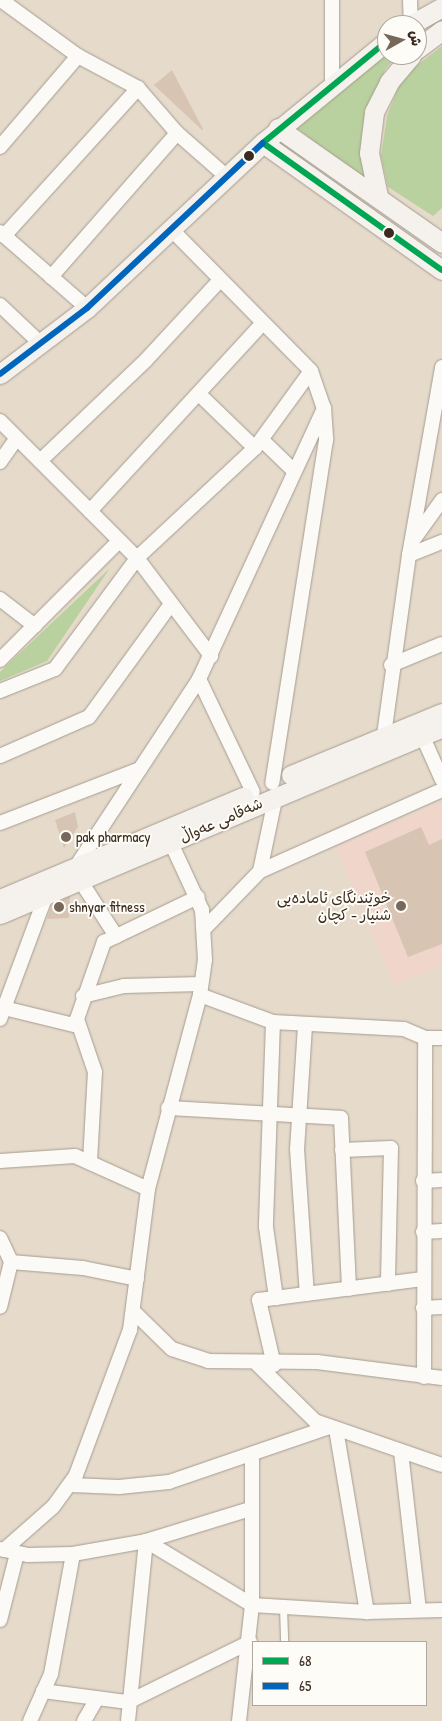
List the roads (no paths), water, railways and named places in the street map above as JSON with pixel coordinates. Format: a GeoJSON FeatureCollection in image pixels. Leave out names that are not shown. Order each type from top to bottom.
{"type":"FeatureCollection","features":[{"type":"Feature","properties":{"kind":"main road"},"geometry":{"type":"LineString","coordinates":[[427,15],[442,6]]}},
{"type":"Feature","properties":{"kind":"main road"},"geometry":{"type":"LineString","coordinates":[[427,41],[437,33]]}},
{"type":"Feature","properties":{"kind":"main road"},"geometry":{"type":"LineString","coordinates":[[0,374],[39,342],[87,308],[278,128],[332,82],[377,48]]}},
{"type":"Feature","properties":{"kind":"main road"},"geometry":{"type":"LineString","coordinates":[[378,196],[369,153],[374,112],[388,82],[403,65]]}},
{"type":"Feature","properties":{"kind":"main road"},"geometry":{"type":"LineString","coordinates":[[278,128],[312,153],[439,235]]}},
{"type":"Feature","properties":{"kind":"main road"},"geometry":{"type":"LineString","coordinates":[[263,144],[442,270]]}},
{"type":"Feature","properties":{"kind":"main road"},"geometry":{"type":"LineString","coordinates":[[298,170],[312,153]]}},
{"type":"Feature","properties":{"kind":"main road","name":"شەقامی عەواڵ"},"geometry":{"type":"LineString","coordinates":[[78,872],[171,843],[274,789],[384,735],[442,713]]}},
{"type":"Feature","properties":{"kind":"main road","name":"شەقامی عەواڵ"},"geometry":{"type":"LineString","coordinates":[[0,914],[49,885],[253,792],[274,789],[442,727]]}},
{"type":"Feature","properties":{"kind":"main road","name":"شەقامی عەواڵ"},"geometry":{"type":"LineString","coordinates":[[0,900],[49,885]]}},
{"type":"Feature","properties":{"kind":"street"},"geometry":{"type":"LineString","coordinates":[[1,0],[78,56],[138,88],[177,134],[226,176]]}},
{"type":"Feature","properties":{"kind":"street"},"geometry":{"type":"LineString","coordinates":[[332,0],[332,82]]}},
{"type":"Feature","properties":{"kind":"street"},"geometry":{"type":"LineString","coordinates":[[410,0],[410,15]]}},
{"type":"Feature","properties":{"kind":"street"},"geometry":{"type":"LineString","coordinates":[[0,147],[78,56]]}},
{"type":"Feature","properties":{"kind":"street"},"geometry":{"type":"LineString","coordinates":[[87,308],[2,234],[138,88]]}},
{"type":"Feature","properties":{"kind":"street"},"geometry":{"type":"LineString","coordinates":[[51,277],[177,134]]}},
{"type":"Feature","properties":{"kind":"street"},"geometry":{"type":"LineString","coordinates":[[171,229],[262,324],[311,371],[324,408],[326,440],[260,871]]}},
{"type":"Feature","properties":{"kind":"street"},"geometry":{"type":"LineString","coordinates":[[40,461],[220,280]]}},
{"type":"Feature","properties":{"kind":"street"},"geometry":{"type":"LineString","coordinates":[[0,305],[39,342]]}},
{"type":"Feature","properties":{"kind":"street"},"geometry":{"type":"LineString","coordinates":[[90,511],[262,324]]}},
{"type":"Feature","properties":{"kind":"street"},"geometry":{"type":"LineString","coordinates":[[384,735],[391,665],[442,367]]}},
{"type":"Feature","properties":{"kind":"street"},"geometry":{"type":"LineString","coordinates":[[0,691],[56,669],[137,558],[258,444],[311,371]]}},
{"type":"Feature","properties":{"kind":"street"},"geometry":{"type":"LineString","coordinates":[[199,394],[258,444],[294,471]]}},
{"type":"Feature","properties":{"kind":"street"},"geometry":{"type":"LineString","coordinates":[[116,936],[78,872],[140,769],[199,679],[324,408]]}},
{"type":"Feature","properties":{"kind":"street"},"geometry":{"type":"LineString","coordinates":[[0,421],[137,558],[211,656]]}},
{"type":"Feature","properties":{"kind":"street"},"geometry":{"type":"LineString","coordinates":[[0,462],[17,438]]}},
{"type":"Feature","properties":{"kind":"street"},"geometry":{"type":"LineString","coordinates":[[410,548],[442,500]]}},
{"type":"Feature","properties":{"kind":"street"},"geometry":{"type":"LineString","coordinates":[[0,660],[119,541]]}},
{"type":"Feature","properties":{"kind":"street"},"geometry":{"type":"LineString","coordinates":[[410,548],[442,542]]}},
{"type":"Feature","properties":{"kind":"street"},"geometry":{"type":"LineString","coordinates":[[0,598],[35,626]]}},
{"type":"Feature","properties":{"kind":"street"},"geometry":{"type":"LineString","coordinates":[[0,756],[89,717],[171,604]]}},
{"type":"Feature","properties":{"kind":"street"},"geometry":{"type":"LineString","coordinates":[[391,665],[442,644]]}},
{"type":"Feature","properties":{"kind":"street"},"geometry":{"type":"LineString","coordinates":[[199,679],[253,792]]}},
{"type":"Feature","properties":{"kind":"street"},"geometry":{"type":"LineString","coordinates":[[422,735],[442,780]]}},
{"type":"Feature","properties":{"kind":"street"},"geometry":{"type":"LineString","coordinates":[[0,823],[140,769]]}},
{"type":"Feature","properties":{"kind":"street"},"geometry":{"type":"LineString","coordinates":[[206,927],[260,871],[442,790]]}},
{"type":"Feature","properties":{"kind":"street"},"geometry":{"type":"LineString","coordinates":[[0,1620],[7,1551],[71,1484],[126,1345],[133,1311],[148,1189],[168,1108],[201,990],[206,927],[198,897],[171,843]]}},
{"type":"Feature","properties":{"kind":"street"},"geometry":{"type":"LineString","coordinates":[[49,885],[6,988],[2,1013],[78,1026]]}},
{"type":"Feature","properties":{"kind":"street"},"geometry":{"type":"LineString","coordinates":[[90,1161],[95,1072],[78,1026],[83,996],[104,942],[198,897]]}},
{"type":"Feature","properties":{"kind":"street"},"geometry":{"type":"LineString","coordinates":[[83,996],[124,986],[201,990],[273,1022],[305,1026],[404,1029],[425,1038],[442,1038]]}},
{"type":"Feature","properties":{"kind":"street"},"geometry":{"type":"LineString","coordinates":[[273,1022],[266,1227],[276,1298]]}},
{"type":"Feature","properties":{"kind":"street"},"geometry":{"type":"LineString","coordinates":[[305,1026],[298,1116],[300,1240],[307,1294]]}},
{"type":"Feature","properties":{"kind":"street"},"geometry":{"type":"LineString","coordinates":[[424,1377],[423,1181],[425,1038]]}},
{"type":"Feature","properties":{"kind":"street"},"geometry":{"type":"LineString","coordinates":[[168,1108],[341,1118],[349,1288]]}},
{"type":"Feature","properties":{"kind":"street"},"geometry":{"type":"LineString","coordinates":[[342,1150],[391,1148],[388,1284]]}},
{"type":"Feature","properties":{"kind":"street"},"geometry":{"type":"LineString","coordinates":[[0,1161],[75,1156],[90,1161],[148,1189]]}},
{"type":"Feature","properties":{"kind":"street"},"geometry":{"type":"LineString","coordinates":[[423,1181],[442,1180]]}},
{"type":"Feature","properties":{"kind":"street"},"geometry":{"type":"LineString","coordinates":[[423,1232],[442,1231]]}},
{"type":"Feature","properties":{"kind":"street"},"geometry":{"type":"LineString","coordinates":[[0,1238],[11,1262],[0,1307]]}},
{"type":"Feature","properties":{"kind":"street"},"geometry":{"type":"LineString","coordinates":[[11,1262],[83,1268],[137,1279]]}},
{"type":"Feature","properties":{"kind":"street"},"geometry":{"type":"LineString","coordinates":[[274,1365],[259,1300],[423,1279]]}},
{"type":"Feature","properties":{"kind":"street"},"geometry":{"type":"LineString","coordinates":[[423,1308],[442,1307]]}},
{"type":"Feature","properties":{"kind":"street"},"geometry":{"type":"LineString","coordinates":[[133,1311],[172,1349],[185,1355],[258,1365],[317,1362],[442,1378]]}},
{"type":"Feature","properties":{"kind":"street"},"geometry":{"type":"LineString","coordinates":[[258,1365],[308,1417],[401,1452],[442,1464]]}},
{"type":"Feature","properties":{"kind":"street"},"geometry":{"type":"LineString","coordinates":[[71,1484],[162,1483],[333,1428]]}},
{"type":"Feature","properties":{"kind":"street"},"geometry":{"type":"LineString","coordinates":[[333,1428],[367,1612]]}},
{"type":"Feature","properties":{"kind":"street"},"geometry":{"type":"LineString","coordinates":[[401,1452],[419,1610]]}},
{"type":"Feature","properties":{"kind":"street"},"geometry":{"type":"LineString","coordinates":[[239,1721],[250,1642],[252,1605],[250,1509],[252,1455]]}},
{"type":"Feature","properties":{"kind":"street"},"geometry":{"type":"LineString","coordinates":[[7,1551],[73,1554],[146,1541],[250,1509]]}},
{"type":"Feature","properties":{"kind":"street"},"geometry":{"type":"LineString","coordinates":[[146,1541],[252,1605],[367,1612],[442,1610]]}},
{"type":"Feature","properties":{"kind":"street"},"geometry":{"type":"LineString","coordinates":[[128,1721],[128,1702],[146,1541]]}},
{"type":"Feature","properties":{"kind":"street"},"geometry":{"type":"LineString","coordinates":[[30,1721],[51,1674],[73,1554]]}},
{"type":"Feature","properties":{"kind":"street"},"geometry":{"type":"LineString","coordinates":[[43,1691],[96,1700],[128,1702],[250,1642]]}},
{"type":"Feature","properties":{"kind":"street"},"geometry":{"type":"LineString","coordinates":[[84,1721],[96,1700]]}},
{"type":"Feature","properties":{"kind":"lane"},"geometry":{"type":"LineString","coordinates":[[284,1607],[284,1641]]}},
{"type":"Feature","properties":{"kind":"place","name":"pak pharmacy"},"geometry":{"type":"Point","coordinates":[66,837]}},
{"type":"Feature","properties":{"kind":"place","name":"خوێندنگای ئامادەیی شنیار - کچان"},"geometry":{"type":"Point","coordinates":[401,906]}},
{"type":"Feature","properties":{"kind":"place","name":"shnyar fitness"},"geometry":{"type":"Point","coordinates":[59,907]}}]}
